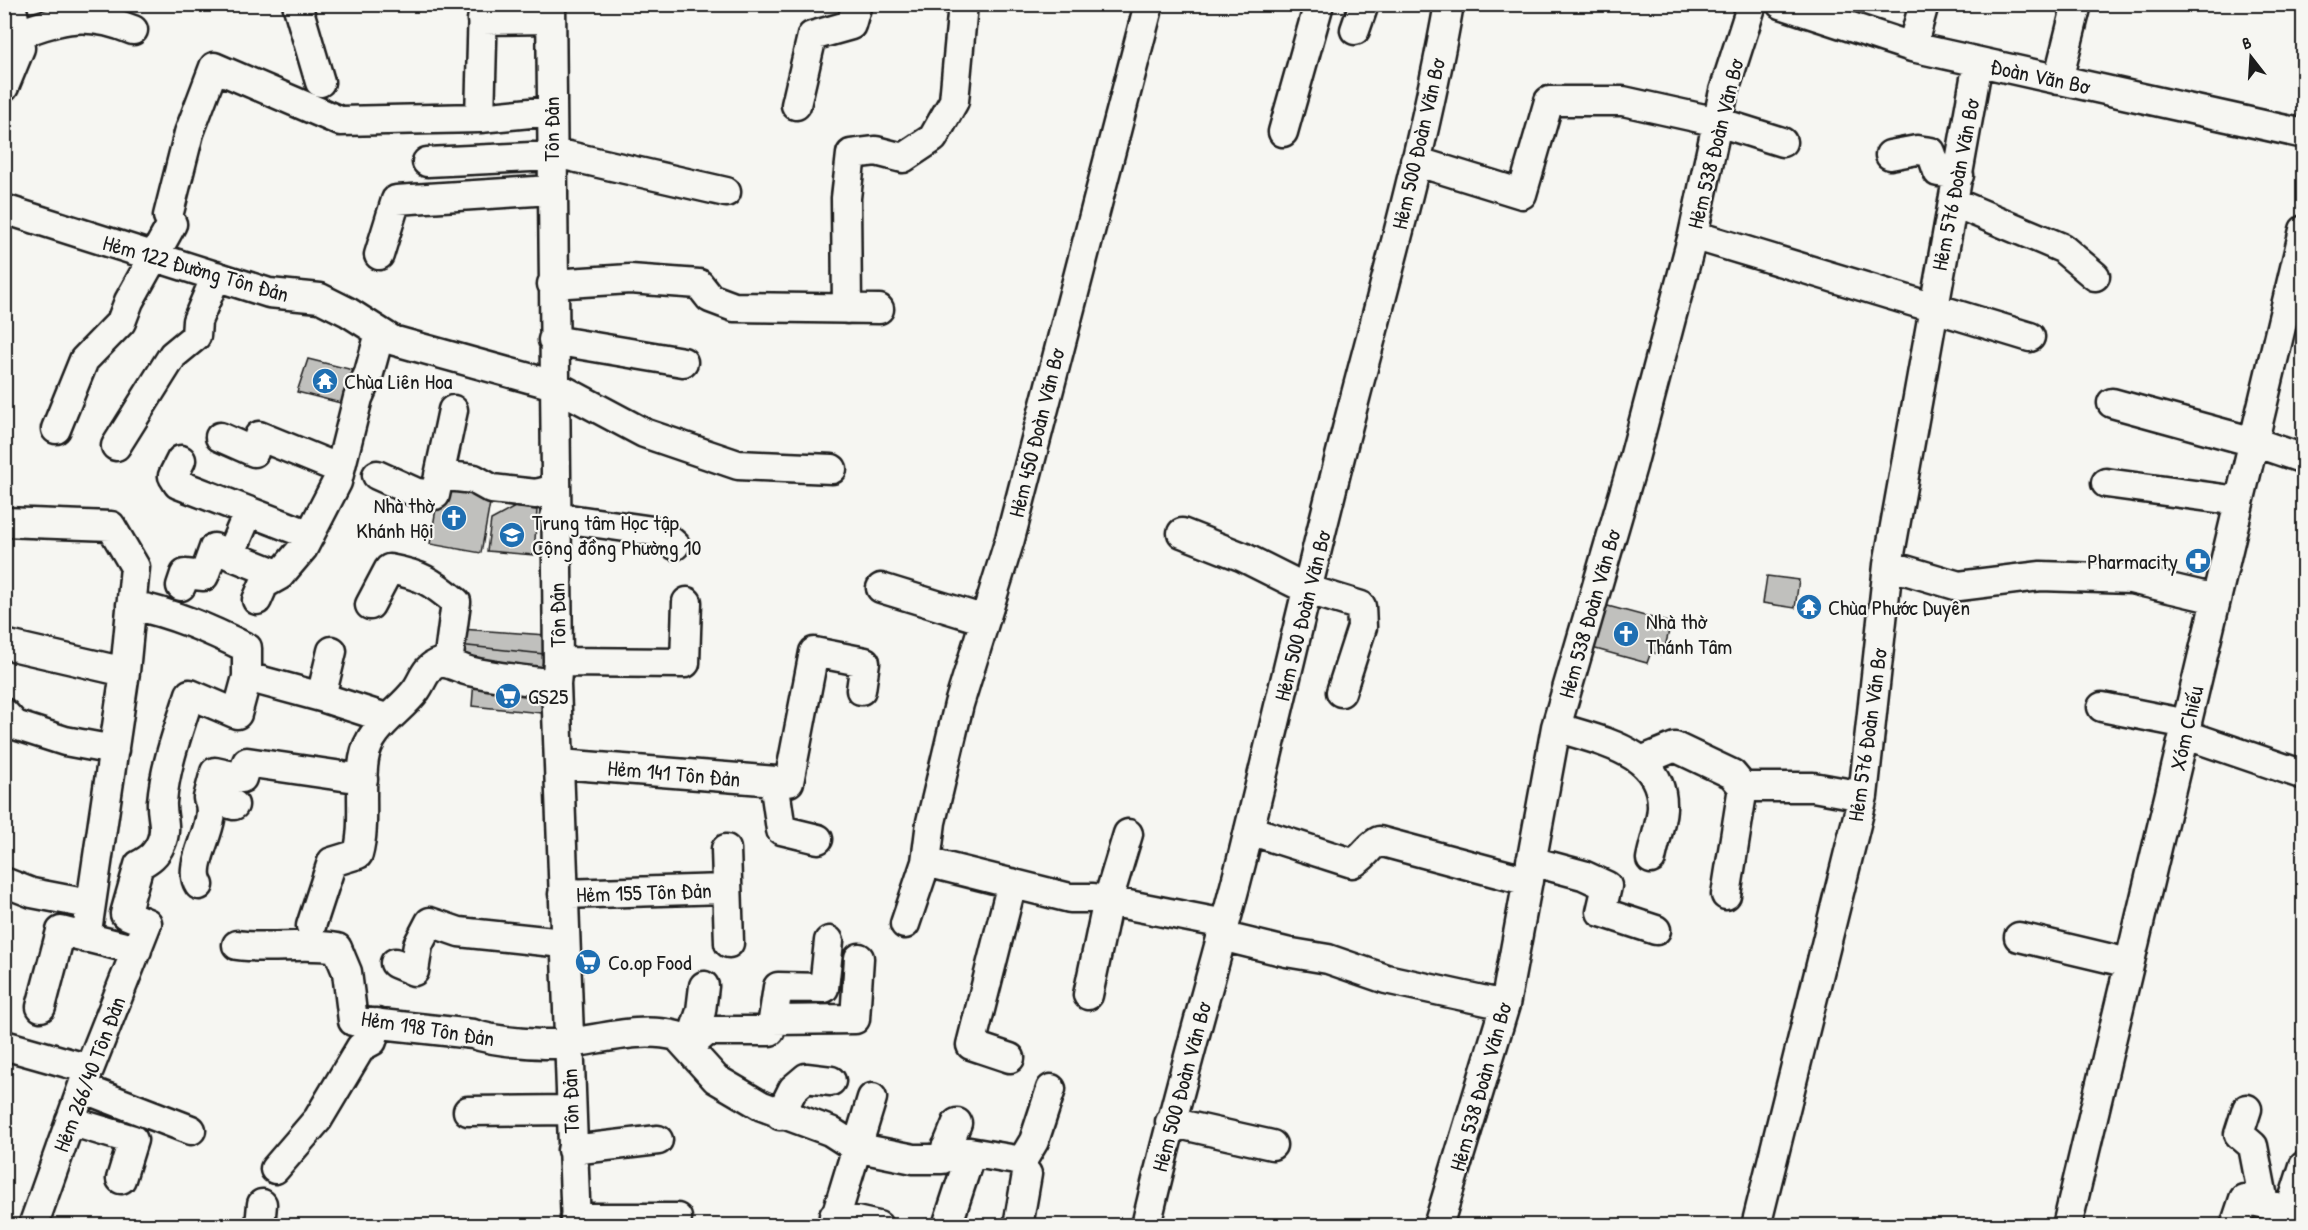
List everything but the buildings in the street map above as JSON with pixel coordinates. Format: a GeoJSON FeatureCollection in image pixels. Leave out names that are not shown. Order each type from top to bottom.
{"type":"FeatureCollection","features":[{"type":"Feature","properties":{"kind":"street"},"geometry":{"type":"LineString","coordinates":[[4,87],[20,48],[11,4]]}},
{"type":"Feature","properties":{"kind":"street"},"geometry":{"type":"LineString","coordinates":[[297,4],[320,82]]}},
{"type":"Feature","properties":{"kind":"street"},"geometry":{"type":"LineString","coordinates":[[796,105],[812,36],[851,25],[857,4]]}},
{"type":"Feature","properties":{"kind":"street"},"geometry":{"type":"LineString","coordinates":[[847,309],[846,198],[851,154],[876,152],[903,158],[933,138],[954,101],[963,4]]}},
{"type":"Feature","properties":{"kind":"street","name":"Hẻm 450 Đoàn Văn Bơ"},"geometry":{"type":"LineString","coordinates":[[905,924],[926,862],[931,822],[959,704],[1010,539],[1149,4]]}},
{"type":"Feature","properties":{"kind":"street"},"geometry":{"type":"LineString","coordinates":[[1283,132],[1319,4]]}},
{"type":"Feature","properties":{"kind":"street","name":"Hẻm 500 Đoàn Văn Bơ"},"geometry":{"type":"LineString","coordinates":[[1146,1226],[1170,1122],[1223,930],[1309,590],[1427,113],[1449,4]]}},
{"type":"Feature","properties":{"kind":"street","name":"Hẻm 538 Đoàn Văn Bơ"},"geometry":{"type":"LineString","coordinates":[[1438,1226],[1505,1005],[1556,727],[1632,466],[1693,235],[1718,122],[1752,4]]}},
{"type":"Feature","properties":{"kind":"street","name":"Đoàn Văn Bơ"},"geometry":{"type":"LineString","coordinates":[[1781,4],[1833,12],[1912,46],[2304,134]]}},
{"type":"Feature","properties":{"kind":"street"},"geometry":{"type":"LineString","coordinates":[[1912,46],[1923,4]]}},
{"type":"Feature","properties":{"kind":"street"},"geometry":{"type":"LineString","coordinates":[[2058,80],[2077,4]]}},
{"type":"Feature","properties":{"kind":"street"},"geometry":{"type":"LineString","coordinates":[[480,118],[483,12],[551,12]]}},
{"type":"Feature","properties":{"kind":"street","name":"Tôn Đản"},"geometry":{"type":"LineString","coordinates":[[551,12],[557,673],[563,943],[576,1222]]}},
{"type":"Feature","properties":{"kind":"street"},"geometry":{"type":"LineString","coordinates":[[18,34],[61,19],[105,19],[133,30]]}},
{"type":"Feature","properties":{"kind":"street","name":"Hẻm 576 Đoàn Văn Bơ"},"geometry":{"type":"LineString","coordinates":[[1756,1226],[1863,796],[1888,565],[1932,308],[1959,175],[1978,62]]}},
{"type":"Feature","properties":{"kind":"street"},"geometry":{"type":"LineString","coordinates":[[56,429],[84,360],[121,322],[129,301],[172,224],[168,216],[173,189],[197,108],[214,67],[260,89],[340,121],[480,118],[551,111]]}},
{"type":"Feature","properties":{"kind":"street"},"geometry":{"type":"LineString","coordinates":[[1415,161],[1522,194],[1549,101],[1623,101],[1718,122],[1782,142]]}},
{"type":"Feature","properties":{"kind":"street"},"geometry":{"type":"LineString","coordinates":[[1890,155],[1917,150],[1930,152],[1938,172],[1959,175]]}},
{"type":"Feature","properties":{"kind":"street"},"geometry":{"type":"LineString","coordinates":[[426,162],[551,154],[726,192]]}},
{"type":"Feature","properties":{"kind":"street"},"geometry":{"type":"LineString","coordinates":[[379,255],[396,200],[551,190]]}},
{"type":"Feature","properties":{"kind":"street"},"geometry":{"type":"LineString","coordinates":[[1953,202],[2062,248],[2095,276]]}},
{"type":"Feature","properties":{"kind":"street","name":"Hẻm 122 Đường Tôn Đản"},"geometry":{"type":"LineString","coordinates":[[4,209],[268,293],[320,298],[348,312],[392,340],[554,385],[644,434],[738,465],[832,469]]}},
{"type":"Feature","properties":{"kind":"street","name":"Xóm Chiếu"},"geometry":{"type":"LineString","coordinates":[[2067,1226],[2239,501],[2300,262],[2304,230]]}},
{"type":"Feature","properties":{"kind":"street"},"geometry":{"type":"LineString","coordinates":[[1693,235],[2030,337]]}},
{"type":"Feature","properties":{"kind":"street"},"geometry":{"type":"LineString","coordinates":[[116,446],[173,355],[196,336],[197,321],[216,276]]}},
{"type":"Feature","properties":{"kind":"street"},"geometry":{"type":"LineString","coordinates":[[552,284],[630,279],[699,284],[710,298],[734,307],[879,309]]}},
{"type":"Feature","properties":{"kind":"street"},"geometry":{"type":"LineString","coordinates":[[258,600],[264,584],[280,575],[303,548],[310,535],[340,469],[358,398],[369,373],[380,333]]}},
{"type":"Feature","properties":{"kind":"street"},"geometry":{"type":"LineString","coordinates":[[553,340],[683,362]]}},
{"type":"Feature","properties":{"kind":"street"},"geometry":{"type":"LineString","coordinates":[[2112,404],[2254,442],[2304,459]]}},
{"type":"Feature","properties":{"kind":"street"},"geometry":{"type":"LineString","coordinates":[[377,475],[417,493],[435,495],[453,410]]}},
{"type":"Feature","properties":{"kind":"street"},"geometry":{"type":"LineString","coordinates":[[220,437],[254,452],[259,436],[340,469]]}},
{"type":"Feature","properties":{"kind":"street"},"geometry":{"type":"LineString","coordinates":[[181,460],[173,476],[178,484],[248,513],[310,535]]}},
{"type":"Feature","properties":{"kind":"street"},"geometry":{"type":"LineString","coordinates":[[440,475],[474,479],[492,489],[536,494],[555,489]]}},
{"type":"Feature","properties":{"kind":"street"},"geometry":{"type":"LineString","coordinates":[[2106,483],[2239,501]]}},
{"type":"Feature","properties":{"kind":"street"},"geometry":{"type":"LineString","coordinates":[[230,555],[248,513]]}},
{"type":"Feature","properties":{"kind":"street"},"geometry":{"type":"LineString","coordinates":[[555,517],[660,532],[675,545]]}},
{"type":"Feature","properties":{"kind":"street"},"geometry":{"type":"LineString","coordinates":[[4,522],[111,526],[135,567],[125,672],[86,938]]}},
{"type":"Feature","properties":{"kind":"street"},"geometry":{"type":"LineString","coordinates":[[1182,533],[1243,557],[1309,590],[1361,606],[1362,627],[1341,692]]}},
{"type":"Feature","properties":{"kind":"street"},"geometry":{"type":"LineString","coordinates":[[181,586],[186,574],[204,576],[214,548],[280,575]]}},
{"type":"Feature","properties":{"kind":"street"},"geometry":{"type":"LineString","coordinates":[[1888,565],[1959,586],[2042,576],[2131,579],[2216,599]]}},
{"type":"Feature","properties":{"kind":"street"},"geometry":{"type":"LineString","coordinates":[[369,605],[389,569],[418,575],[437,586],[456,602],[448,663]]}},
{"type":"Feature","properties":{"kind":"street"},"geometry":{"type":"LineString","coordinates":[[882,588],[985,620]]}},
{"type":"Feature","properties":{"kind":"street"},"geometry":{"type":"LineString","coordinates":[[311,926],[332,862],[358,854],[361,844],[364,756],[386,718],[416,690],[424,673],[438,663],[448,663],[469,671],[557,673],[685,663],[687,602]]}},
{"type":"Feature","properties":{"kind":"street"},"geometry":{"type":"LineString","coordinates":[[130,605],[159,610],[247,648],[247,677],[237,714],[190,694],[171,753],[162,803],[166,822],[162,841],[155,856],[139,865],[125,914],[142,936]]}},
{"type":"Feature","properties":{"kind":"street"},"geometry":{"type":"LineString","coordinates":[[4,644],[125,672]]}},
{"type":"Feature","properties":{"kind":"street"},"geometry":{"type":"LineString","coordinates":[[321,697],[332,651]]}},
{"type":"Feature","properties":{"kind":"street"},"geometry":{"type":"LineString","coordinates":[[818,839],[781,830],[781,782],[814,652],[865,662],[861,690]]}},
{"type":"Feature","properties":{"kind":"street"},"geometry":{"type":"LineString","coordinates":[[247,677],[386,718]]}},
{"type":"Feature","properties":{"kind":"street"},"geometry":{"type":"LineString","coordinates":[[2102,707],[2185,729],[2304,774]]}},
{"type":"Feature","properties":{"kind":"street"},"geometry":{"type":"LineString","coordinates":[[4,713],[15,725],[65,741],[114,750]]}},
{"type":"Feature","properties":{"kind":"street"},"geometry":{"type":"LineString","coordinates":[[1556,727],[1631,752],[1653,773],[1662,807],[1651,859]]}},
{"type":"Feature","properties":{"kind":"street"},"geometry":{"type":"LineString","coordinates":[[1641,761],[1675,747],[1732,774],[1743,787],[1726,895]]}},
{"type":"Feature","properties":{"kind":"street"},"geometry":{"type":"LineString","coordinates":[[199,885],[195,874],[211,811],[221,801],[215,772],[242,778],[247,762],[363,779]]}},
{"type":"Feature","properties":{"kind":"street","name":"Hẻm 141 Tôn Đản"},"geometry":{"type":"LineString","coordinates":[[560,764],[781,782]]}},
{"type":"Feature","properties":{"kind":"street"},"geometry":{"type":"LineString","coordinates":[[1743,787],[1813,787],[1863,796]]}},
{"type":"Feature","properties":{"kind":"street"},"geometry":{"type":"LineString","coordinates":[[1249,830],[1352,863],[1360,860],[1372,844],[1379,841],[1530,871],[1583,875],[1607,886],[1601,912],[1656,930]]}},
{"type":"Feature","properties":{"kind":"street"},"geometry":{"type":"LineString","coordinates":[[1088,995],[1108,900],[1128,834]]}},
{"type":"Feature","properties":{"kind":"street"},"geometry":{"type":"LineString","coordinates":[[726,849],[725,889],[729,943]]}},
{"type":"Feature","properties":{"kind":"street"},"geometry":{"type":"LineString","coordinates":[[926,862],[1070,898],[1108,900],[1223,930],[1286,952],[1328,959],[1386,979],[1505,1005]]}},
{"type":"Feature","properties":{"kind":"street"},"geometry":{"type":"LineString","coordinates":[[4,882],[32,893],[90,904]]}},
{"type":"Feature","properties":{"kind":"street"},"geometry":{"type":"LineString","coordinates":[[1010,1058],[971,1045],[1012,883]]}},
{"type":"Feature","properties":{"kind":"street","name":"Hẻm 155 Tôn Đản"},"geometry":{"type":"LineString","coordinates":[[562,894],[725,889]]}},
{"type":"Feature","properties":{"kind":"street"},"geometry":{"type":"LineString","coordinates":[[395,963],[414,971],[418,945],[430,922],[459,932],[563,943]]}},
{"type":"Feature","properties":{"kind":"street"},"geometry":{"type":"LineString","coordinates":[[41,1007],[61,931],[86,938],[142,936]]}},
{"type":"Feature","properties":{"kind":"street","name":"Hẻm 266/40 Tôn Đản"},"geometry":{"type":"LineString","coordinates":[[33,1226],[86,1078],[142,936]]}},
{"type":"Feature","properties":{"kind":"street"},"geometry":{"type":"LineString","coordinates":[[2019,938],[2129,963]]}},
{"type":"Feature","properties":{"kind":"street"},"geometry":{"type":"LineString","coordinates":[[689,1047],[706,1031],[770,1031],[777,987],[825,988],[829,940]]}},
{"type":"Feature","properties":{"kind":"street","name":"Hẻm 198 Tôn Đản"},"geometry":{"type":"LineString","coordinates":[[237,945],[259,948],[318,944],[338,948],[347,972],[353,1021],[473,1034],[489,1040],[568,1043],[649,1031],[677,1036],[689,1047]]}},
{"type":"Feature","properties":{"kind":"street"},"geometry":{"type":"LineString","coordinates":[[773,1020],[855,1019],[859,958]]}},
{"type":"Feature","properties":{"kind":"street"},"geometry":{"type":"LineString","coordinates":[[689,1047],[701,1011],[704,987]]}},
{"type":"Feature","properties":{"kind":"street"},"geometry":{"type":"LineString","coordinates":[[274,1169],[318,1119],[361,1047],[372,1041],[377,1023]]}},
{"type":"Feature","properties":{"kind":"street"},"geometry":{"type":"LineString","coordinates":[[4,1045],[86,1078],[191,1130]]}},
{"type":"Feature","properties":{"kind":"street"},"geometry":{"type":"LineString","coordinates":[[689,1047],[716,1079],[780,1115],[830,1131],[855,1147],[914,1159],[942,1159],[958,1141]]}},
{"type":"Feature","properties":{"kind":"street"},"geometry":{"type":"LineString","coordinates":[[780,1115],[794,1089],[806,1078],[831,1081]]}},
{"type":"Feature","properties":{"kind":"street"},"geometry":{"type":"LineString","coordinates":[[958,1141],[1022,1161],[1034,1141],[1051,1089]]}},
{"type":"Feature","properties":{"kind":"street"},"geometry":{"type":"LineString","coordinates":[[872,1098],[834,1221],[878,1226]]}},
{"type":"Feature","properties":{"kind":"street"},"geometry":{"type":"LineString","coordinates":[[2247,1109],[2239,1134],[2253,1146],[2264,1203]]}},
{"type":"Feature","properties":{"kind":"street"},"geometry":{"type":"LineString","coordinates":[[468,1111],[571,1110]]}},
{"type":"Feature","properties":{"kind":"street"},"geometry":{"type":"LineString","coordinates":[[70,1121],[133,1140],[121,1179]]}},
{"type":"Feature","properties":{"kind":"street"},"geometry":{"type":"LineString","coordinates":[[1170,1122],[1272,1145]]}},
{"type":"Feature","properties":{"kind":"street"},"geometry":{"type":"LineString","coordinates":[[572,1150],[658,1140]]}},
{"type":"Feature","properties":{"kind":"street"},"geometry":{"type":"LineString","coordinates":[[947,1226],[958,1141]]}},
{"type":"Feature","properties":{"kind":"street"},"geometry":{"type":"LineString","coordinates":[[1018,1226],[1027,1174]]}},
{"type":"Feature","properties":{"kind":"street"},"geometry":{"type":"LineString","coordinates":[[2235,1226],[2244,1199],[2290,1210],[2302,1177]]}},
{"type":"Feature","properties":{"kind":"street"},"geometry":{"type":"LineString","coordinates":[[576,1222],[677,1218]]}},
{"type":"Feature","properties":{"kind":"place","name":"Chùa Liên Hoa"},"geometry":{"type":"Point","coordinates":[325,381]}},
{"type":"Feature","properties":{"kind":"place","name":"Nhà thờ Khánh Hội"},"geometry":{"type":"Point","coordinates":[454,518]}},
{"type":"Feature","properties":{"kind":"place","name":"Trung tâm Học tập Cộng đồng Phường 10"},"geometry":{"type":"Point","coordinates":[512,535]}},
{"type":"Feature","properties":{"kind":"place","name":"Pharmacity"},"geometry":{"type":"Point","coordinates":[2198,561]}},
{"type":"Feature","properties":{"kind":"place","name":"Chùa Phước Duyên"},"geometry":{"type":"Point","coordinates":[1809,607]}},
{"type":"Feature","properties":{"kind":"place","name":"Nhà thờ Thánh Tâm"},"geometry":{"type":"Point","coordinates":[1626,634]}},
{"type":"Feature","properties":{"kind":"place","name":"GS25"},"geometry":{"type":"Point","coordinates":[508,696]}},
{"type":"Feature","properties":{"kind":"place","name":"Co.op Food"},"geometry":{"type":"Point","coordinates":[588,962]}}]}
